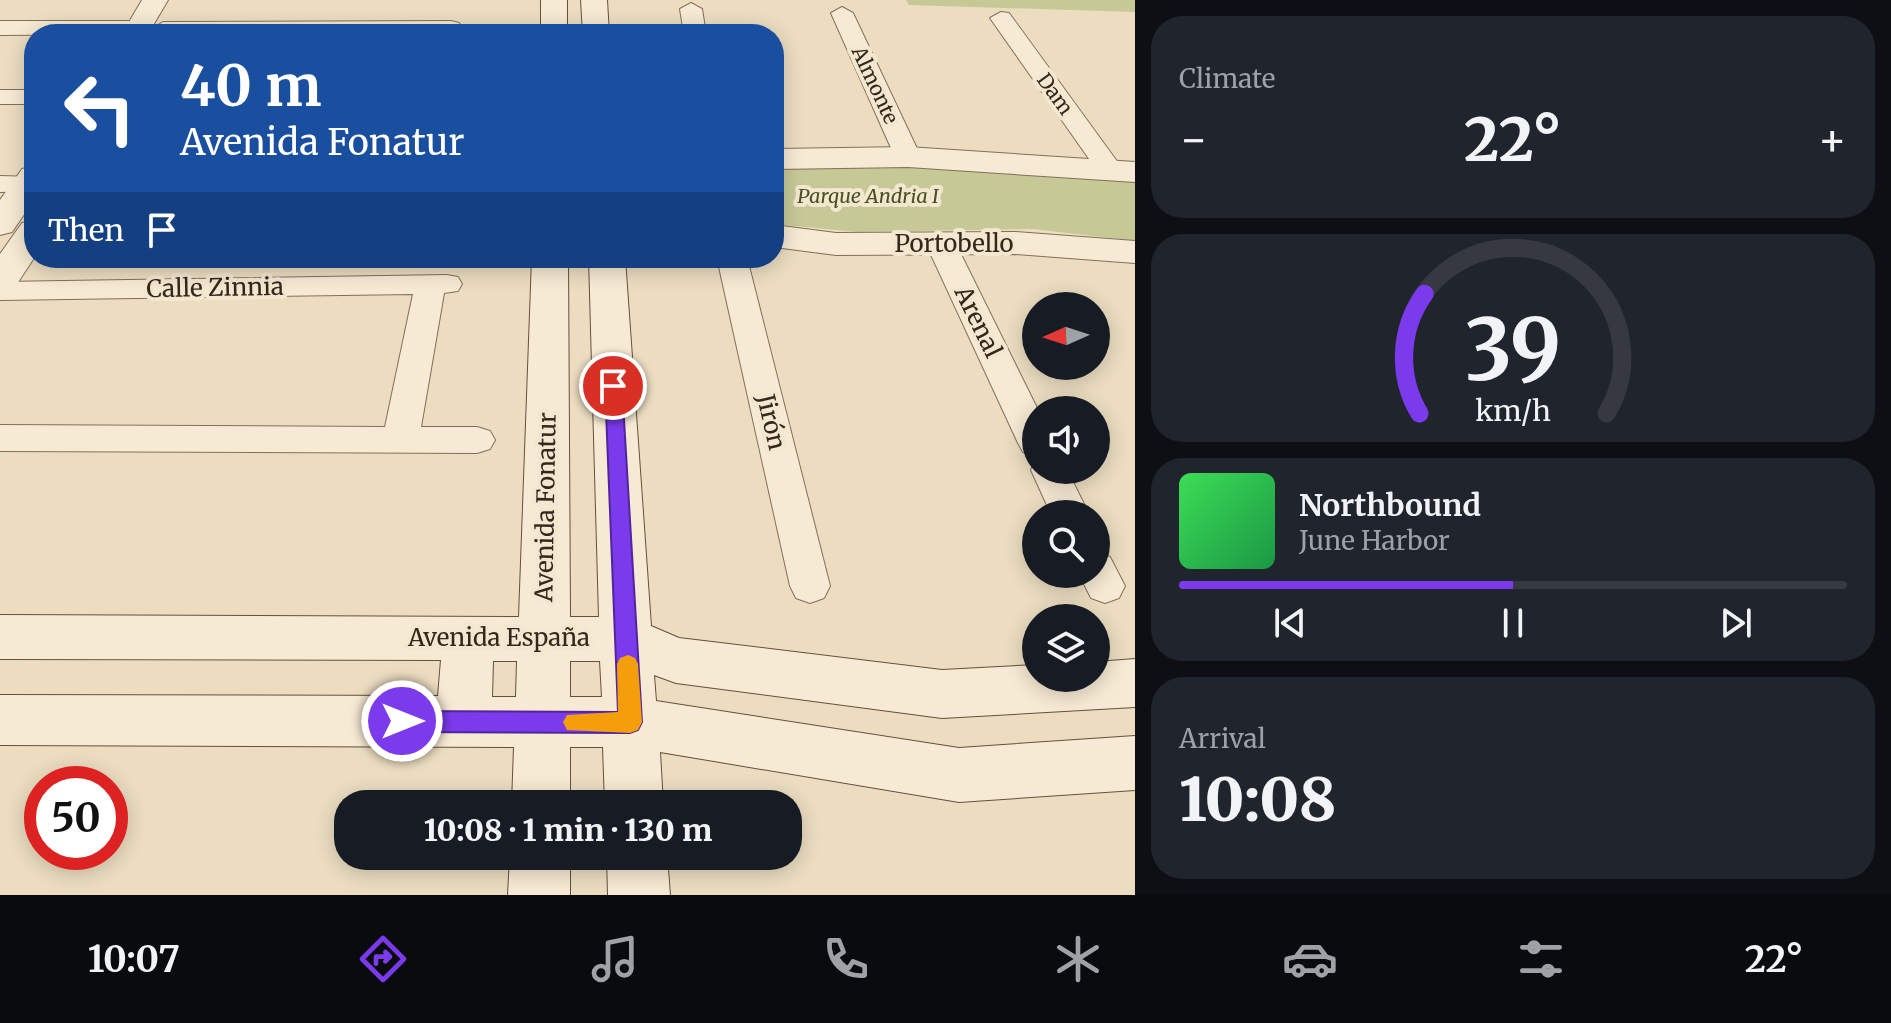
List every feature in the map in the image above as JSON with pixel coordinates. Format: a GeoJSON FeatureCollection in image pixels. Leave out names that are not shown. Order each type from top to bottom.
{"type":"FeatureCollection","features":[{"type":"Feature","properties":{"kind":"main road"},"geometry":{"type":"LineString","coordinates":[[150,24],[155,0]]}},
{"type":"Feature","properties":{"kind":"main road"},"geometry":{"type":"LineString","coordinates":[[156,24],[178,0]]}},
{"type":"Feature","properties":{"kind":"main road"},"geometry":{"type":"LineString","coordinates":[[554,0],[554,24]]}},
{"type":"Feature","properties":{"kind":"main road"},"geometry":{"type":"LineString","coordinates":[[594,0],[595,24]]}},
{"type":"Feature","properties":{"kind":"main road"},"geometry":{"type":"LineString","coordinates":[[784,159],[908,157],[1122,171]]}},
{"type":"Feature","properties":{"kind":"main road"},"geometry":{"type":"LineString","coordinates":[[0,225],[21,182]]}},
{"type":"Feature","properties":{"kind":"main road","name":"Portobello"},"geometry":{"type":"LineString","coordinates":[[784,237],[836,244],[1015,243],[1135,252]]}},
{"type":"Feature","properties":{"kind":"main road"},"geometry":{"type":"LineString","coordinates":[[0,282],[24,245]]}},
{"type":"Feature","properties":{"kind":"main road","name":"Avenida Fonatur"},"geometry":{"type":"LineString","coordinates":[[541,790],[550,268]]}},
{"type":"Feature","properties":{"kind":"main road"},"geometry":{"type":"LineString","coordinates":[[607,268],[633,790]]}},
{"type":"Feature","properties":{"kind":"main road","name":"Avenida España"},"geometry":{"type":"LineString","coordinates":[[0,637],[626,639],[676,660],[942,694],[1135,683]]}},
{"type":"Feature","properties":{"kind":"main road"},"geometry":{"type":"LineString","coordinates":[[464,722],[468,638]]}},
{"type":"Feature","properties":{"kind":"main road"},"geometry":{"type":"LineString","coordinates":[[0,720],[630,722],[959,775],[1135,763]]}},
{"type":"Feature","properties":{"kind":"main road"},"geometry":{"type":"LineString","coordinates":[[539,895],[540,870]]}},
{"type":"Feature","properties":{"kind":"main road"},"geometry":{"type":"LineString","coordinates":[[638,870],[639,895]]}},
{"type":"Feature","properties":{"kind":"street"},"geometry":{"type":"LineString","coordinates":[[691,9],[693,24]]}},
{"type":"Feature","properties":{"kind":"street","name":"Almonte"},"geometry":{"type":"LineString","coordinates":[[842,13],[908,157]]}},
{"type":"Feature","properties":{"kind":"street","name":"Dam"},"geometry":{"type":"LineString","coordinates":[[1001,18],[1122,171]]}},
{"type":"Feature","properties":{"kind":"street"},"geometry":{"type":"LineString","coordinates":[[0,28],[24,28]]}},
{"type":"Feature","properties":{"kind":"street"},"geometry":{"type":"LineString","coordinates":[[0,97],[24,97]]}},
{"type":"Feature","properties":{"kind":"street","name":"Arenal"},"geometry":{"type":"LineString","coordinates":[[941,244],[1022,414]]}},
{"type":"Feature","properties":{"kind":"street","name":"Jirón"},"geometry":{"type":"LineString","coordinates":[[734,268],[810,586]]}},
{"type":"Feature","properties":{"kind":"street","name":"Calle Zinnia"},"geometry":{"type":"LineString","coordinates":[[0,291],[439,284],[401,438]]}},
{"type":"Feature","properties":{"kind":"street"},"geometry":{"type":"LineString","coordinates":[[0,438],[477,440]]}},
{"type":"Feature","properties":{"kind":"green space"},"geometry":{"type":"Polygon","coordinates":[[[906,0],[1135,0],[1135,12],[909,5],[906,0]]]}},
{"type":"Feature","properties":{"kind":"green space","name":"Parque Andria I"},"geometry":{"type":"Polygon","coordinates":[[[872,160],[1135,178],[1135,241],[1033,229],[857,232],[784,225],[784,165],[872,160]]]}},
{"type":"Feature","properties":{"kind":"slow traffic"},"geometry":{"type":"LineString","coordinates":[[575,722],[630,722],[628,664]]}},
{"type":"Feature","properties":{"kind":"route"},"geometry":{"type":"LineString","coordinates":[[402,721],[630,722],[613,386]]}}]}
